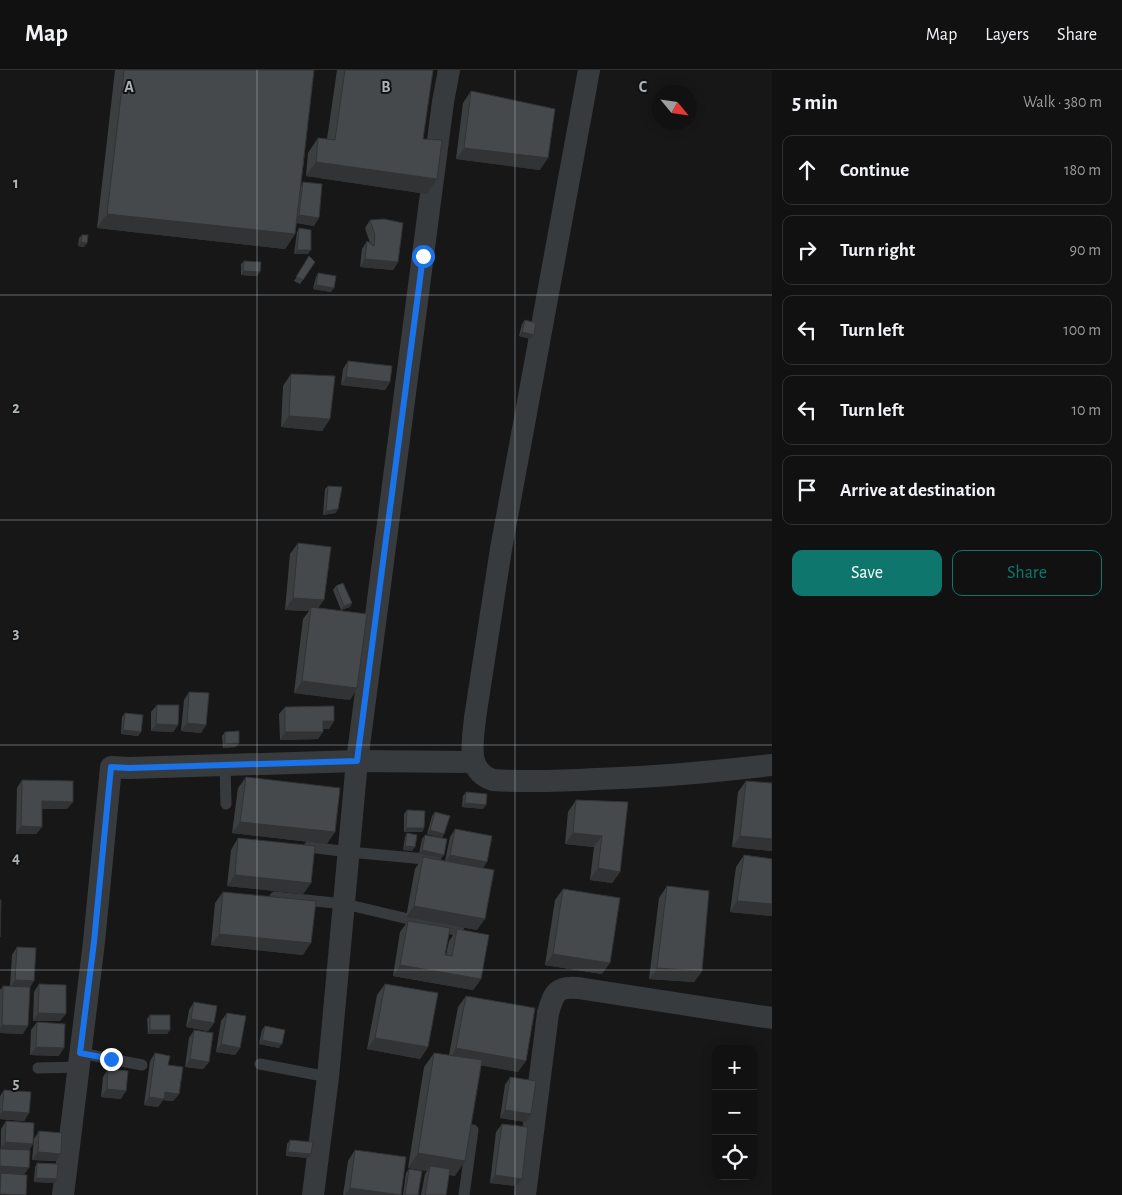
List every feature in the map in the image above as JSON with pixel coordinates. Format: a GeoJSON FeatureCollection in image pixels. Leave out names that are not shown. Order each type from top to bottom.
{"type":"FeatureCollection","features":[{"type":"Feature","properties":{"kind":"street"},"geometry":{"type":"LineString","coordinates":[[313,1195],[328,1077],[357,761],[443,102],[449,70]]}},
{"type":"Feature","properties":{"kind":"street"},"geometry":{"type":"LineString","coordinates":[[589,70],[501,549],[475,718],[472,742],[473,762],[479,772],[486,778],[493,780],[548,781],[658,777],[772,765]]}},
{"type":"Feature","properties":{"kind":"street"},"geometry":{"type":"LineString","coordinates":[[63,1195],[94,942],[111,767],[357,761],[473,762]]}},
{"type":"Feature","properties":{"kind":"street"},"geometry":{"type":"LineString","coordinates":[[525,1195],[548,1013],[557,990],[566,987],[578,988],[772,1018]]}},
{"type":"Feature","properties":{"kind":"lane"},"geometry":{"type":"LineString","coordinates":[[225,765],[226,804]]}},
{"type":"Feature","properties":{"kind":"lane"},"geometry":{"type":"LineString","coordinates":[[309,846],[349,852],[436,860]]}},
{"type":"Feature","properties":{"kind":"lane"},"geometry":{"type":"LineString","coordinates":[[265,896],[345,904],[459,931]]}},
{"type":"Feature","properties":{"kind":"lane"},"geometry":{"type":"LineString","coordinates":[[38,1068],[79,1060],[142,1065]]}},
{"type":"Feature","properties":{"kind":"lane"},"geometry":{"type":"LineString","coordinates":[[260,1064],[328,1077]]}},
{"type":"Feature","properties":{"kind":"lane"},"geometry":{"type":"LineString","coordinates":[[464,1195],[473,1130]]}},
{"type":"Feature","properties":{"kind":"building"},"geometry":{"type":"Polygon","coordinates":[[[124,70],[314,70],[295,234],[107,214],[124,70]]]}},
{"type":"Feature","properties":{"kind":"building"},"geometry":{"type":"Polygon","coordinates":[[[345,70],[433,70],[423,139],[442,140],[437,179],[316,162],[318,138],[335,140],[345,70]]]}},
{"type":"Feature","properties":{"kind":"building"},"geometry":{"type":"Polygon","coordinates":[[[471,91],[555,109],[548,158],[464,148],[471,91]]]}},
{"type":"Feature","properties":{"kind":"building"},"geometry":{"type":"Polygon","coordinates":[[[303,182],[322,184],[319,218],[299,215],[303,182]]]}},
{"type":"Feature","properties":{"kind":"building"},"geometry":{"type":"Polygon","coordinates":[[[384,219],[403,223],[398,262],[365,259],[367,241],[374,246],[375,235],[370,220],[384,219]]]}},
{"type":"Feature","properties":{"kind":"building"},"geometry":{"type":"Polygon","coordinates":[[[299,228],[311,230],[311,250],[297,250],[299,228]]]}},
{"type":"Feature","properties":{"kind":"building"},"geometry":{"type":"Polygon","coordinates":[[[82,235],[88,235],[87,243],[81,242],[82,235]]]}},
{"type":"Feature","properties":{"kind":"building"},"geometry":{"type":"Polygon","coordinates":[[[309,256],[315,262],[303,280],[296,277],[309,256]]]}},
{"type":"Feature","properties":{"kind":"building"},"geometry":{"type":"Polygon","coordinates":[[[244,261],[261,262],[260,272],[243,271],[244,261]]]}},
{"type":"Feature","properties":{"kind":"building"},"geometry":{"type":"Polygon","coordinates":[[[318,273],[336,276],[334,288],[316,285],[318,273]]]}},
{"type":"Feature","properties":{"kind":"building"},"geometry":{"type":"Polygon","coordinates":[[[525,320],[536,323],[534,335],[522,332],[525,320]]]}},
{"type":"Feature","properties":{"kind":"building"},"geometry":{"type":"Polygon","coordinates":[[[348,361],[392,366],[390,382],[346,377],[348,361]]]}},
{"type":"Feature","properties":{"kind":"building"},"geometry":{"type":"Polygon","coordinates":[[[291,374],[335,376],[330,419],[289,416],[291,374]]]}},
{"type":"Feature","properties":{"kind":"building"},"geometry":{"type":"Polygon","coordinates":[[[328,486],[342,487],[338,509],[326,511],[328,486]]]}},
{"type":"Feature","properties":{"kind":"building"},"geometry":{"type":"Polygon","coordinates":[[[298,543],[331,547],[324,600],[293,598],[298,543]]]}},
{"type":"Feature","properties":{"kind":"building"},"geometry":{"type":"Polygon","coordinates":[[[343,583],[352,603],[344,606],[336,586],[343,583]]]}},
{"type":"Feature","properties":{"kind":"building"},"geometry":{"type":"Polygon","coordinates":[[[311,607],[367,614],[357,688],[302,681],[311,607]]]}},
{"type":"Feature","properties":{"kind":"building"},"geometry":{"type":"Polygon","coordinates":[[[189,692],[209,693],[206,725],[187,723],[189,692]]]}},
{"type":"Feature","properties":{"kind":"building"},"geometry":{"type":"Polygon","coordinates":[[[157,705],[179,705],[178,725],[156,724],[157,705]]]}},
{"type":"Feature","properties":{"kind":"building"},"geometry":{"type":"Polygon","coordinates":[[[334,706],[334,721],[323,721],[323,732],[285,732],[285,707],[334,706]]]}},
{"type":"Feature","properties":{"kind":"building"},"geometry":{"type":"Polygon","coordinates":[[[125,713],[143,715],[141,732],[123,730],[125,713]]]}},
{"type":"Feature","properties":{"kind":"building"},"geometry":{"type":"Polygon","coordinates":[[[239,731],[239,743],[225,744],[225,732],[239,731]]]}},
{"type":"Feature","properties":{"kind":"building"},"geometry":{"type":"Polygon","coordinates":[[[246,777],[340,788],[335,832],[240,822],[246,777]]]}},
{"type":"Feature","properties":{"kind":"building"},"geometry":{"type":"Polygon","coordinates":[[[22,780],[73,781],[73,802],[42,801],[42,827],[21,826],[22,780]]]}},
{"type":"Feature","properties":{"kind":"building"},"geometry":{"type":"Polygon","coordinates":[[[746,781],[772,783],[772,839],[740,836],[746,781]]]}},
{"type":"Feature","properties":{"kind":"building"},"geometry":{"type":"Polygon","coordinates":[[[466,792],[487,794],[486,805],[465,803],[466,792]]]}},
{"type":"Feature","properties":{"kind":"building"},"geometry":{"type":"Polygon","coordinates":[[[576,800],[628,802],[620,872],[598,868],[602,836],[573,833],[576,800]]]}},
{"type":"Feature","properties":{"kind":"building"},"geometry":{"type":"Polygon","coordinates":[[[407,810],[425,811],[424,828],[406,828],[407,810]]]}},
{"type":"Feature","properties":{"kind":"building"},"geometry":{"type":"Polygon","coordinates":[[[435,812],[450,816],[444,834],[430,830],[435,812]]]}},
{"type":"Feature","properties":{"kind":"building"},"geometry":{"type":"Polygon","coordinates":[[[455,829],[492,836],[487,862],[450,855],[455,829]]]}},
{"type":"Feature","properties":{"kind":"building"},"geometry":{"type":"Polygon","coordinates":[[[407,833],[417,835],[415,847],[405,846],[407,833]]]}},
{"type":"Feature","properties":{"kind":"building"},"geometry":{"type":"Polygon","coordinates":[[[425,835],[447,839],[444,855],[422,850],[425,835]]]}},
{"type":"Feature","properties":{"kind":"building"},"geometry":{"type":"Polygon","coordinates":[[[238,838],[315,846],[311,883],[235,875],[238,838]]]}},
{"type":"Feature","properties":{"kind":"building"},"geometry":{"type":"Polygon","coordinates":[[[744,855],[772,859],[772,904],[737,901],[744,855]]]}},
{"type":"Feature","properties":{"kind":"building"},"geometry":{"type":"Polygon","coordinates":[[[423,857],[494,870],[485,919],[414,906],[423,857]]]}},
{"type":"Feature","properties":{"kind":"building"},"geometry":{"type":"Polygon","coordinates":[[[667,886],[709,891],[702,971],[657,968],[667,886]]]}},
{"type":"Feature","properties":{"kind":"building"},"geometry":{"type":"Polygon","coordinates":[[[563,889],[620,898],[610,963],[553,954],[563,889]]]}},
{"type":"Feature","properties":{"kind":"building"},"geometry":{"type":"Polygon","coordinates":[[[223,892],[316,901],[311,943],[219,934],[223,892]]]}},
{"type":"Feature","properties":{"kind":"building"},"geometry":{"type":"Polygon","coordinates":[[[0,900],[1,900],[0,937],[0,900]]]}},
{"type":"Feature","properties":{"kind":"building"},"geometry":{"type":"Polygon","coordinates":[[[408,921],[450,928],[445,955],[452,956],[457,929],[489,935],[481,979],[400,965],[408,921]]]}},
{"type":"Feature","properties":{"kind":"building"},"geometry":{"type":"Polygon","coordinates":[[[17,947],[36,948],[34,981],[15,980],[17,947]]]}},
{"type":"Feature","properties":{"kind":"building"},"geometry":{"type":"Polygon","coordinates":[[[39,984],[66,985],[66,1014],[38,1013],[39,984]]]}},
{"type":"Feature","properties":{"kind":"building"},"geometry":{"type":"Polygon","coordinates":[[[385,984],[438,993],[428,1047],[375,1038],[385,984]]]}},
{"type":"Feature","properties":{"kind":"building"},"geometry":{"type":"Polygon","coordinates":[[[3,986],[30,987],[28,1026],[2,1025],[3,986]]]}},
{"type":"Feature","properties":{"kind":"building"},"geometry":{"type":"Polygon","coordinates":[[[466,996],[535,1008],[526,1061],[456,1048],[466,996]]]}},
{"type":"Feature","properties":{"kind":"building"},"geometry":{"type":"Polygon","coordinates":[[[194,1002],[217,1006],[214,1023],[191,1019],[194,1002]]]}},
{"type":"Feature","properties":{"kind":"building"},"geometry":{"type":"Polygon","coordinates":[[[227,1013],[246,1016],[240,1048],[221,1044],[227,1013]]]}},
{"type":"Feature","properties":{"kind":"building"},"geometry":{"type":"Polygon","coordinates":[[[150,1015],[170,1015],[170,1030],[150,1030],[150,1015]]]}},
{"type":"Feature","properties":{"kind":"building"},"geometry":{"type":"Polygon","coordinates":[[[37,1022],[65,1024],[64,1048],[36,1047],[37,1022]]]}},
{"type":"Feature","properties":{"kind":"building"},"geometry":{"type":"Polygon","coordinates":[[[265,1026],[285,1030],[282,1044],[262,1040],[265,1026]]]}},
{"type":"Feature","properties":{"kind":"building"},"geometry":{"type":"Polygon","coordinates":[[[194,1030],[213,1033],[209,1062],[190,1059],[194,1030]]]}},
{"type":"Feature","properties":{"kind":"building"},"geometry":{"type":"Polygon","coordinates":[[[155,1053],[170,1056],[168,1065],[183,1067],[179,1094],[165,1092],[164,1099],[149,1097],[155,1053]]]}},
{"type":"Feature","properties":{"kind":"building"},"geometry":{"type":"Polygon","coordinates":[[[434,1053],[482,1060],[465,1161],[418,1153],[434,1053]]]}},
{"type":"Feature","properties":{"kind":"building"},"geometry":{"type":"Polygon","coordinates":[[[108,1069],[128,1071],[126,1091],[107,1089],[108,1069]]]}},
{"type":"Feature","properties":{"kind":"building"},"geometry":{"type":"Polygon","coordinates":[[[510,1077],[536,1081],[531,1114],[505,1110],[510,1077]]]}},
{"type":"Feature","properties":{"kind":"building"},"geometry":{"type":"Polygon","coordinates":[[[4,1090],[31,1092],[29,1113],[2,1111],[4,1090]]]}},
{"type":"Feature","properties":{"kind":"building"},"geometry":{"type":"Polygon","coordinates":[[[6,1121],[34,1123],[33,1144],[5,1142],[6,1121]]]}},
{"type":"Feature","properties":{"kind":"building"},"geometry":{"type":"Polygon","coordinates":[[[502,1124],[528,1127],[522,1179],[495,1175],[502,1124]]]}},
{"type":"Feature","properties":{"kind":"building"},"geometry":{"type":"Polygon","coordinates":[[[39,1131],[62,1133],[61,1154],[38,1152],[39,1131]]]}},
{"type":"Feature","properties":{"kind":"building"},"geometry":{"type":"Polygon","coordinates":[[[290,1140],[313,1142],[311,1154],[288,1152],[290,1140]]]}},
{"type":"Feature","properties":{"kind":"building"},"geometry":{"type":"Polygon","coordinates":[[[0,1149],[30,1150],[29,1168],[0,1166],[0,1149]]]}},
{"type":"Feature","properties":{"kind":"building"},"geometry":{"type":"Polygon","coordinates":[[[355,1150],[406,1157],[401,1195],[350,1188],[355,1150]]]}},
{"type":"Feature","properties":{"kind":"building"},"geometry":{"type":"Polygon","coordinates":[[[37,1163],[58,1164],[57,1179],[36,1178],[37,1163]]]}},
{"type":"Feature","properties":{"kind":"building"},"geometry":{"type":"Polygon","coordinates":[[[430,1166],[450,1169],[446,1195],[425,1195],[430,1166]]]}},
{"type":"Feature","properties":{"kind":"building"},"geometry":{"type":"Polygon","coordinates":[[[409,1169],[422,1171],[418,1195],[405,1195],[409,1169]]]}},
{"type":"Feature","properties":{"kind":"building"},"geometry":{"type":"Polygon","coordinates":[[[1,1173],[27,1175],[26,1195],[0,1194],[1,1173]]]}},
{"type":"Feature","properties":{"kind":"route"},"geometry":{"type":"LineString","coordinates":[[111,1059],[80,1053],[94,942],[111,767],[357,761],[423,256]]}}]}
